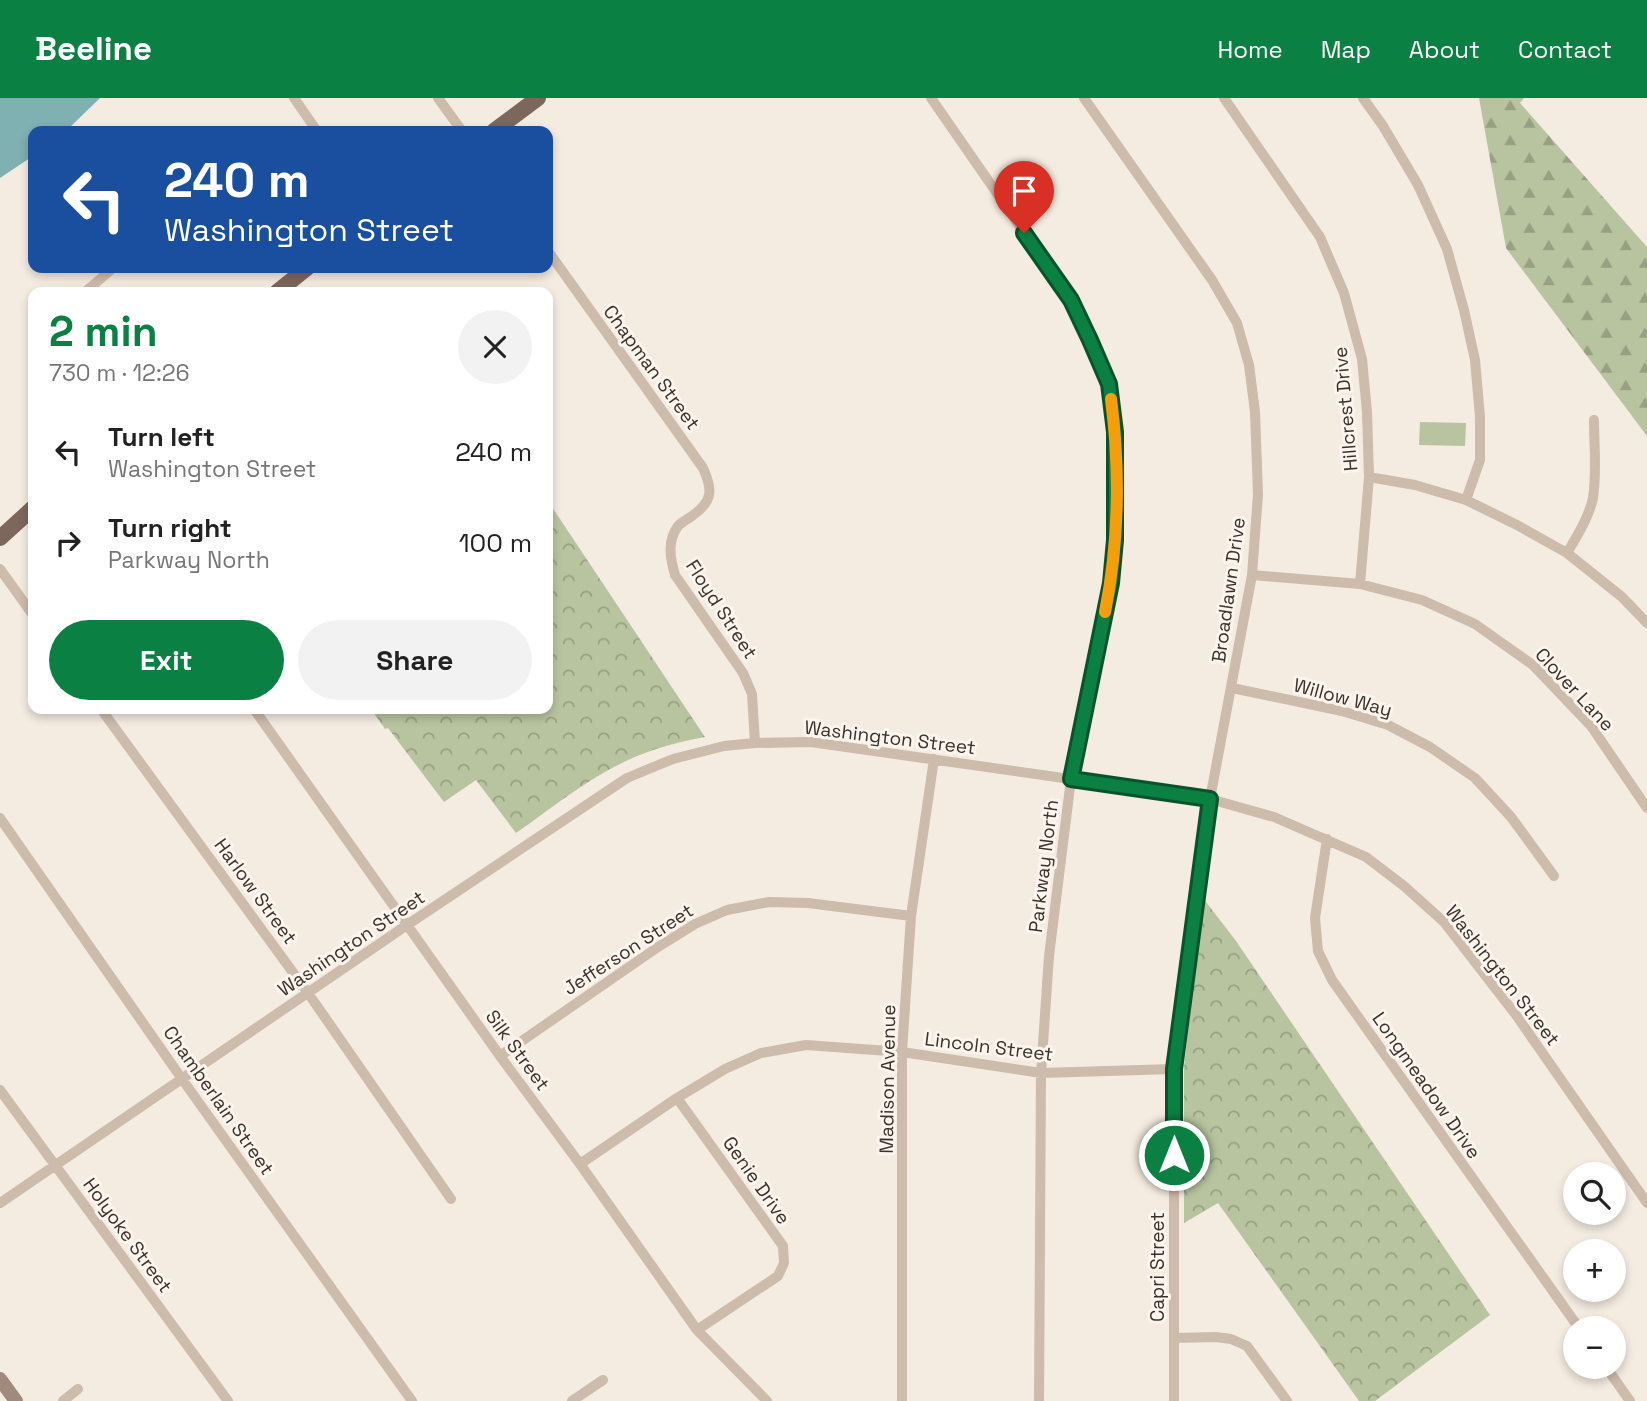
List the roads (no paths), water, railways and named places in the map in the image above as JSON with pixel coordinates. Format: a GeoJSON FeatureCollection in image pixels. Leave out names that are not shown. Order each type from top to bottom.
{"type":"FeatureCollection","features":[{"type":"Feature","properties":{"kind":"main road"},"geometry":{"type":"LineString","coordinates":[[501,126],[538,98]]}},
{"type":"Feature","properties":{"kind":"main road"},"geometry":{"type":"LineString","coordinates":[[283,287],[301,273]]}},
{"type":"Feature","properties":{"kind":"main road"},"geometry":{"type":"LineString","coordinates":[[0,538],[28,513]]}},
{"type":"Feature","properties":{"kind":"main road"},"geometry":{"type":"LineString","coordinates":[[2,1386],[16,1401]]}},
{"type":"Feature","properties":{"kind":"street"},"geometry":{"type":"LineString","coordinates":[[295,98],[314,126]]}},
{"type":"Feature","properties":{"kind":"street"},"geometry":{"type":"LineString","coordinates":[[438,98],[458,126]]}},
{"type":"Feature","properties":{"kind":"street","name":"Parkway North"},"geometry":{"type":"LineString","coordinates":[[931,98],[1071,300],[1109,384],[1115,432],[1115,540],[1111,583],[1071,779],[1049,956],[1041,1073],[1039,1401]]}},
{"type":"Feature","properties":{"kind":"street","name":"Broadlawn Drive"},"geometry":{"type":"LineString","coordinates":[[1084,98],[1212,280],[1237,323],[1249,365],[1255,412],[1258,494],[1252,575],[1210,799]]}},
{"type":"Feature","properties":{"kind":"street","name":"Hillcrest Drive"},"geometry":{"type":"LineString","coordinates":[[1224,98],[1320,237],[1344,293],[1362,359],[1369,477],[1360,584]]}},
{"type":"Feature","properties":{"kind":"street"},"geometry":{"type":"LineString","coordinates":[[1363,98],[1418,185],[1447,249],[1464,310],[1475,360],[1480,417],[1480,460],[1466,500]]}},
{"type":"Feature","properties":{"kind":"street","name":"Chapman Street"},"geometry":{"type":"LineString","coordinates":[[553,258],[703,468],[710,483],[709,498],[704,508]]}},
{"type":"Feature","properties":{"kind":"street"},"geometry":{"type":"LineString","coordinates":[[91,287],[107,273]]}},
{"type":"Feature","properties":{"kind":"street"},"geometry":{"type":"LineString","coordinates":[[1567,553],[1582,527],[1592,498],[1595,467],[1594,420]]}},
{"type":"Feature","properties":{"kind":"street"},"geometry":{"type":"LineString","coordinates":[[1369,477],[1415,485],[1466,500],[1517,525],[1567,553],[1622,597],[1647,623]]}},
{"type":"Feature","properties":{"kind":"street","name":"Floyd Street"},"geometry":{"type":"LineString","coordinates":[[704,508],[679,525],[671,539],[670,557],[675,575],[743,673],[751,694],[755,743]]}},
{"type":"Feature","properties":{"kind":"street"},"geometry":{"type":"LineString","coordinates":[[0,569],[28,608]]}},
{"type":"Feature","properties":{"kind":"street","name":"Clover Lane"},"geometry":{"type":"LineString","coordinates":[[1252,575],[1360,584],[1422,600],[1475,624],[1533,665],[1591,726],[1647,808]]}},
{"type":"Feature","properties":{"kind":"street","name":"Willow Way"},"geometry":{"type":"LineString","coordinates":[[1232,688],[1342,711],[1388,725],[1430,747],[1475,778],[1511,817],[1553,876]]}},
{"type":"Feature","properties":{"kind":"street","name":"Harlow Street"},"geometry":{"type":"LineString","coordinates":[[106,714],[308,993],[451,1199]]}},
{"type":"Feature","properties":{"kind":"street","name":"Silk Street"},"geometry":{"type":"LineString","coordinates":[[258,714],[697,1330],[767,1401]]}},
{"type":"Feature","properties":{"kind":"street","name":"Washington Street"},"geometry":{"type":"LineString","coordinates":[[0,1203],[627,778],[673,759],[724,746],[811,742],[1210,799],[1274,817],[1366,856],[1444,922],[1516,1014],[1647,1203]]}},
{"type":"Feature","properties":{"kind":"street","name":"Madison Avenue"},"geometry":{"type":"LineString","coordinates":[[902,1401],[902,1052],[911,916],[934,759]]}},
{"type":"Feature","properties":{"kind":"street","name":"Capri Street"},"geometry":{"type":"LineString","coordinates":[[1174,1401],[1174,1069],[1210,799]]}},
{"type":"Feature","properties":{"kind":"street","name":"Chamberlain Street"},"geometry":{"type":"LineString","coordinates":[[0,818],[412,1401]]}},
{"type":"Feature","properties":{"kind":"street","name":"Longmeadow Drive"},"geometry":{"type":"LineString","coordinates":[[1327,839],[1315,918],[1318,951],[1332,980],[1570,1316]]}},
{"type":"Feature","properties":{"kind":"street","name":"Jefferson Street"},"geometry":{"type":"LineString","coordinates":[[500,1056],[658,947],[695,924],[727,910],[769,902],[808,903],[911,916]]}},
{"type":"Feature","properties":{"kind":"street","name":"Lincoln Street"},"geometry":{"type":"LineString","coordinates":[[580,1164],[725,1069],[761,1053],[806,1045],[902,1052],[1041,1073],[1174,1069]]}},
{"type":"Feature","properties":{"kind":"street","name":"Holyoke Street"},"geometry":{"type":"LineString","coordinates":[[0,1090],[228,1401]]}},
{"type":"Feature","properties":{"kind":"street","name":"Genie Drive"},"geometry":{"type":"LineString","coordinates":[[677,1098],[783,1246],[784,1263],[778,1276],[697,1330]]}},
{"type":"Feature","properties":{"kind":"street"},"geometry":{"type":"LineString","coordinates":[[1174,1338],[1216,1337],[1231,1339],[1247,1346],[1287,1401]]}},
{"type":"Feature","properties":{"kind":"street"},"geometry":{"type":"LineString","coordinates":[[1614,1379],[1630,1401]]}},
{"type":"Feature","properties":{"kind":"street"},"geometry":{"type":"LineString","coordinates":[[572,1401],[603,1380]]}},
{"type":"Feature","properties":{"kind":"street"},"geometry":{"type":"LineString","coordinates":[[63,1401],[78,1389]]}},
{"type":"Feature","properties":{"kind":"water"},"geometry":{"type":"Polygon","coordinates":[[[0,98],[100,98],[71,126],[28,126],[28,159],[0,178],[0,98]]]}}]}
